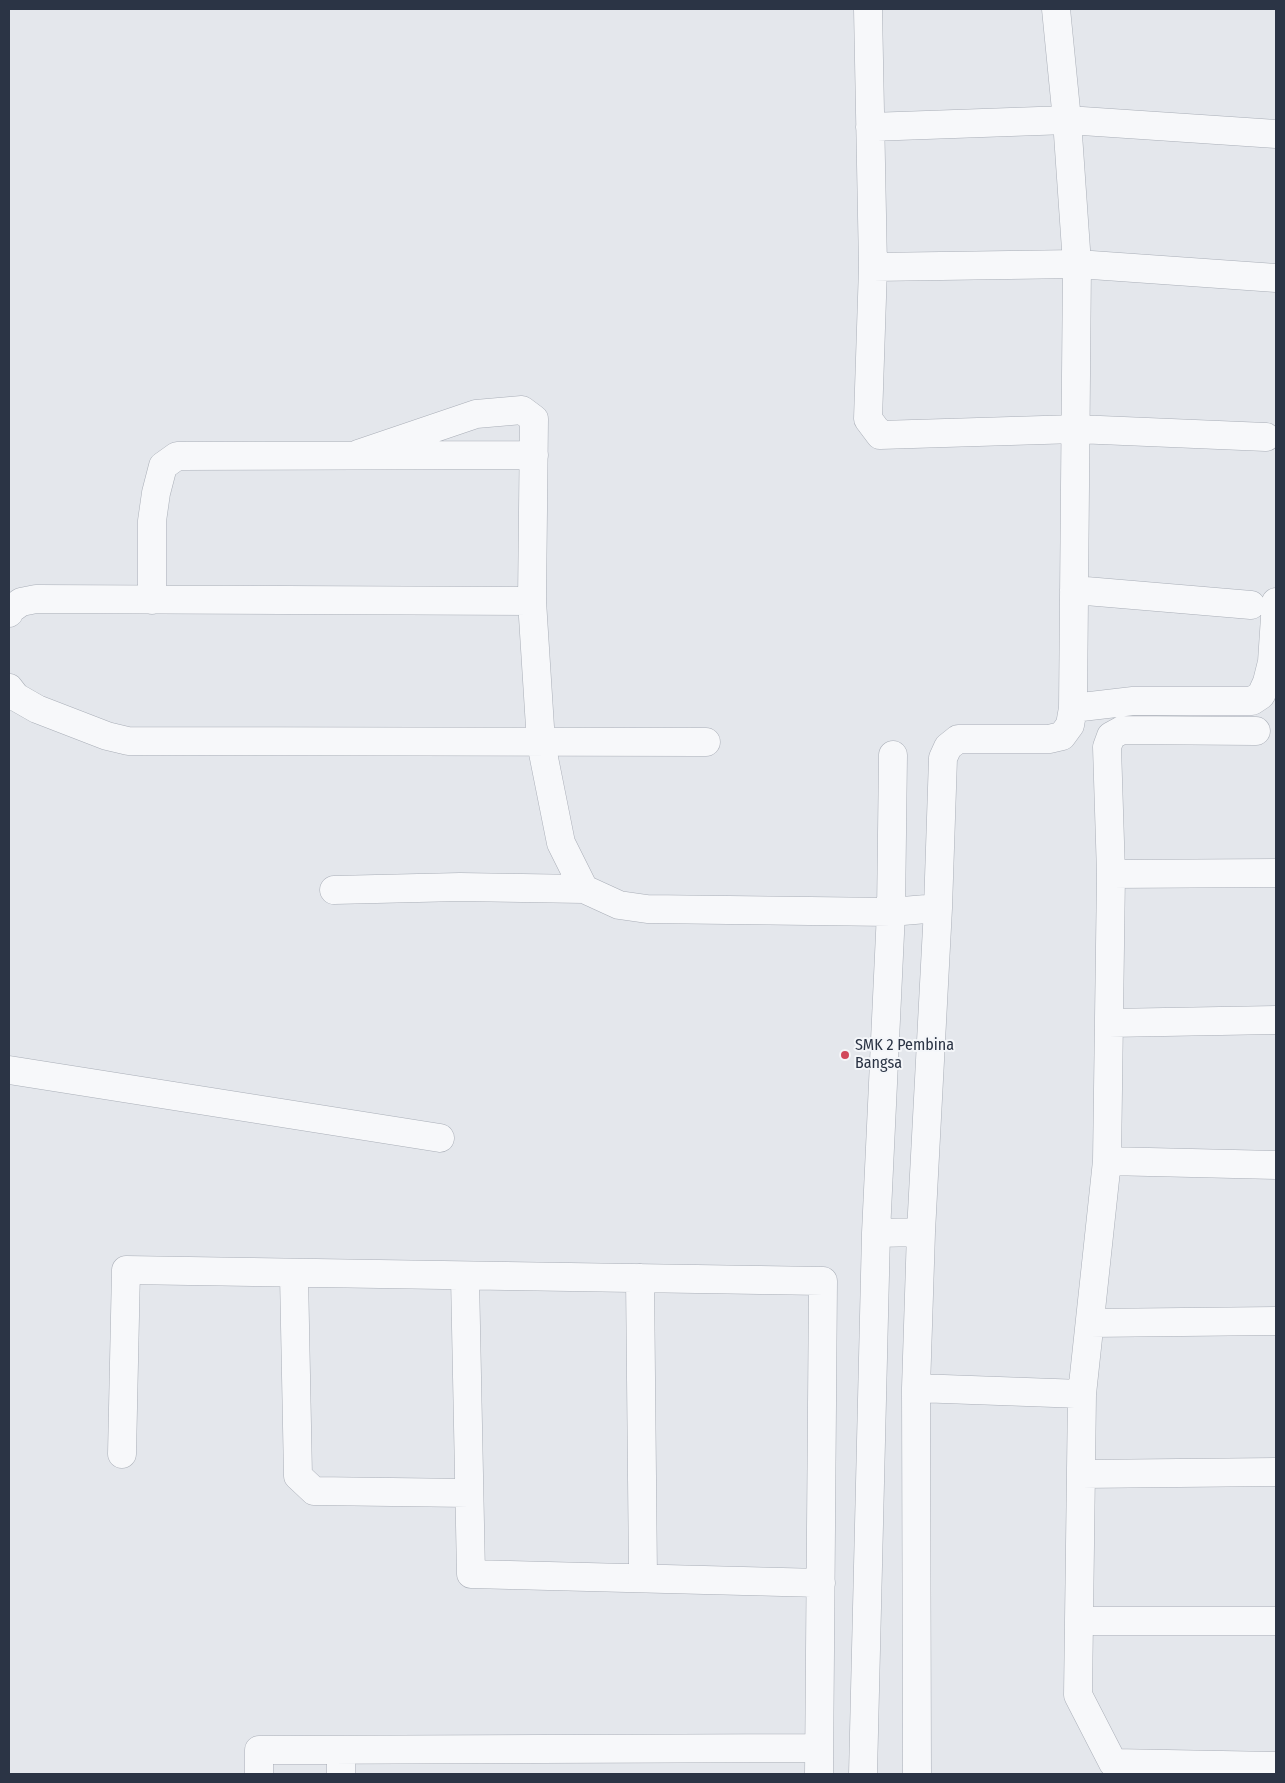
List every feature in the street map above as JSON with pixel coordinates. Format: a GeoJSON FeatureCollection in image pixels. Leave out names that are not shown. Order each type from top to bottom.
{"type":"FeatureCollection","features":[{"type":"Feature","properties":{"kind":"street"},"geometry":{"type":"LineString","coordinates":[[868,9],[874,267],[868,418],[880,434],[1076,429],[1266,437]]}},
{"type":"Feature","properties":{"kind":"street"},"geometry":{"type":"LineString","coordinates":[[917,1774],[916,1388],[921,1232],[938,908],[943,758],[948,746],[958,739],[1049,739],[1062,736],[1070,725],[1073,708],[1077,264],[1067,120],[1056,9]]}},
{"type":"Feature","properties":{"kind":"street"},"geometry":{"type":"LineString","coordinates":[[870,127],[1067,120],[1276,134]]}},
{"type":"Feature","properties":{"kind":"street"},"geometry":{"type":"LineString","coordinates":[[874,267],[1077,264],[1276,278]]}},
{"type":"Feature","properties":{"kind":"street"},"geometry":{"type":"LineString","coordinates":[[358,454],[476,414],[522,410],[534,418],[532,601],[541,743],[561,844],[584,889]]}},
{"type":"Feature","properties":{"kind":"street"},"geometry":{"type":"LineString","coordinates":[[152,600],[152,521],[156,493],[163,466],[177,456],[534,455]]}},
{"type":"Feature","properties":{"kind":"street"},"geometry":{"type":"LineString","coordinates":[[1073,708],[1133,701],[1252,701],[1261,695],[1267,682],[1272,662],[1264,604],[1074,590]]}},
{"type":"Feature","properties":{"kind":"street"},"geometry":{"type":"LineString","coordinates":[[9,613],[10,610],[21,602],[36,598],[532,601]]}},
{"type":"Feature","properties":{"kind":"street"},"geometry":{"type":"LineString","coordinates":[[9,688],[16,697],[37,709],[107,736],[128,741],[706,742]]}},
{"type":"Feature","properties":{"kind":"street"},"geometry":{"type":"LineString","coordinates":[[1256,730],[1122,730],[1111,736],[1107,747],[1111,874],[1107,1161],[1082,1394],[1078,1695],[1118,1769],[1276,1766]]}},
{"type":"Feature","properties":{"kind":"street"},"geometry":{"type":"LineString","coordinates":[[864,1774],[876,1233],[890,912],[893,755]]}},
{"type":"Feature","properties":{"kind":"street"},"geometry":{"type":"LineString","coordinates":[[1111,874],[1276,873]]}},
{"type":"Feature","properties":{"kind":"street"},"geometry":{"type":"LineString","coordinates":[[334,890],[460,887],[584,889],[619,905],[646,910],[890,912],[938,908]]}},
{"type":"Feature","properties":{"kind":"street"},"geometry":{"type":"LineString","coordinates":[[1109,1023],[1276,1020]]}},
{"type":"Feature","properties":{"kind":"street"},"geometry":{"type":"LineString","coordinates":[[9,1070],[440,1138]]}},
{"type":"Feature","properties":{"kind":"street"},"geometry":{"type":"LineString","coordinates":[[1107,1161],[1276,1165]]}},
{"type":"Feature","properties":{"kind":"street"},"geometry":{"type":"LineString","coordinates":[[876,1233],[921,1232]]}},
{"type":"Feature","properties":{"kind":"street"},"geometry":{"type":"LineString","coordinates":[[122,1454],[126,1270],[294,1275],[823,1281],[819,1761],[341,1762],[259,1750],[259,1774]]}},
{"type":"Feature","properties":{"kind":"street"},"geometry":{"type":"LineString","coordinates":[[294,1275],[298,1476],[314,1491],[469,1493]]}},
{"type":"Feature","properties":{"kind":"street"},"geometry":{"type":"LineString","coordinates":[[465,1277],[471,1574],[643,1577],[821,1584]]}},
{"type":"Feature","properties":{"kind":"street"},"geometry":{"type":"LineString","coordinates":[[640,1278],[643,1577]]}},
{"type":"Feature","properties":{"kind":"street"},"geometry":{"type":"LineString","coordinates":[[1090,1322],[1276,1321]]}},
{"type":"Feature","properties":{"kind":"street"},"geometry":{"type":"LineString","coordinates":[[916,1388],[1082,1394]]}},
{"type":"Feature","properties":{"kind":"street"},"geometry":{"type":"LineString","coordinates":[[1081,1474],[1276,1472]]}},
{"type":"Feature","properties":{"kind":"street"},"geometry":{"type":"LineString","coordinates":[[1079,1621],[1276,1621]]}},
{"type":"Feature","properties":{"kind":"place","name":"SMK 2 Pembina Bangsa"},"geometry":{"type":"Point","coordinates":[845,1055]}}]}
